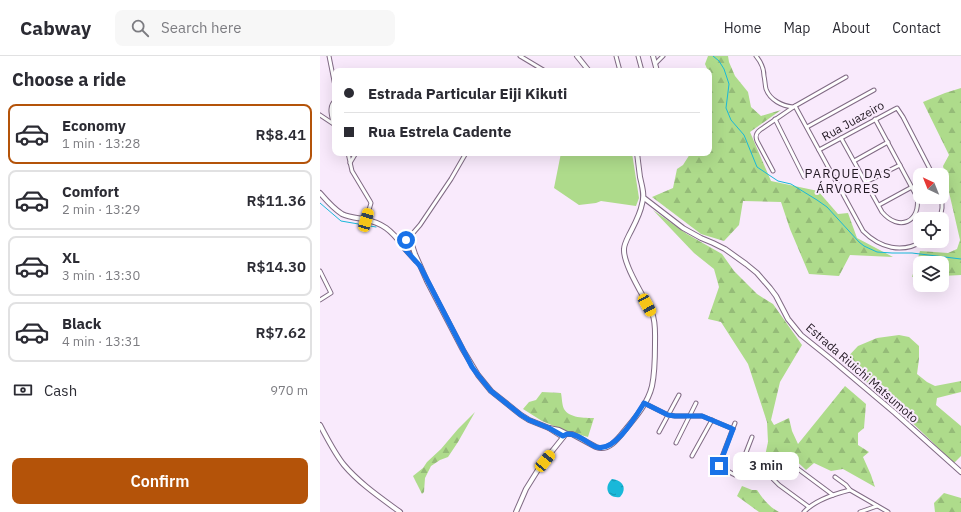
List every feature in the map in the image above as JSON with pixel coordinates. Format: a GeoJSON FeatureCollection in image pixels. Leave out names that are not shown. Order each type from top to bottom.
{"type":"FeatureCollection","features":[{"type":"Feature","properties":{"kind":"street"},"geometry":{"type":"LineString","coordinates":[[329,56],[332,71]]}},
{"type":"Feature","properties":{"kind":"street"},"geometry":{"type":"LineString","coordinates":[[520,56],[540,68]]}},
{"type":"Feature","properties":{"kind":"street"},"geometry":{"type":"LineString","coordinates":[[573,56],[581,61]]}},
{"type":"Feature","properties":{"kind":"street"},"geometry":{"type":"LineString","coordinates":[[577,56],[587,68]]}},
{"type":"Feature","properties":{"kind":"street"},"geometry":{"type":"LineString","coordinates":[[616,56],[619,68]]}},
{"type":"Feature","properties":{"kind":"street"},"geometry":{"type":"LineString","coordinates":[[638,56],[641,68]]}},
{"type":"Feature","properties":{"kind":"street"},"geometry":{"type":"LineString","coordinates":[[653,56],[657,68]]}},
{"type":"Feature","properties":{"kind":"street"},"geometry":{"type":"LineString","coordinates":[[656,63],[663,56]]}},
{"type":"Feature","properties":{"kind":"street"},"geometry":{"type":"LineString","coordinates":[[756,56],[764,70],[765,85],[770,96],[786,106],[794,106]]}},
{"type":"Feature","properties":{"kind":"street"},"geometry":{"type":"LineString","coordinates":[[773,171],[755,138],[757,132],[794,106],[846,77]]}},
{"type":"Feature","properties":{"kind":"street"},"geometry":{"type":"LineString","coordinates":[[807,127],[874,90]]}},
{"type":"Feature","properties":{"kind":"street"},"geometry":{"type":"LineString","coordinates":[[794,106],[807,127],[857,220],[867,235],[889,247],[905,248],[913,246]]}},
{"type":"Feature","properties":{"kind":"street","name":"Rua Juazeiro"},"geometry":{"type":"LineString","coordinates":[[819,150],[896,109],[903,118],[929,168]]}},
{"type":"Feature","properties":{"kind":"street"},"geometry":{"type":"LineString","coordinates":[[320,115],[332,123]]}},
{"type":"Feature","properties":{"kind":"street"},"geometry":{"type":"LineString","coordinates":[[775,119],[804,177]]}},
{"type":"Feature","properties":{"kind":"street"},"geometry":{"type":"LineString","coordinates":[[875,119],[912,187],[879,205]]}},
{"type":"Feature","properties":{"kind":"street"},"geometry":{"type":"LineString","coordinates":[[841,138],[882,212],[889,219],[896,222],[906,222],[912,218],[916,212],[918,204]]}},
{"type":"Feature","properties":{"kind":"street"},"geometry":{"type":"LineString","coordinates":[[854,161],[888,142]]}},
{"type":"Feature","properties":{"kind":"street"},"geometry":{"type":"LineString","coordinates":[[348,156],[352,171],[371,204],[366,220]]}},
{"type":"Feature","properties":{"kind":"street"},"geometry":{"type":"LineString","coordinates":[[350,163],[354,156]]}},
{"type":"Feature","properties":{"kind":"street"},"geometry":{"type":"LineString","coordinates":[[404,247],[403,243],[420,225],[451,179],[464,156]]}},
{"type":"Feature","properties":{"kind":"street"},"geometry":{"type":"LineString","coordinates":[[397,239],[411,241],[420,266],[469,361],[484,383],[496,395],[529,420],[565,435],[572,434],[599,448],[604,448],[616,440],[624,432],[638,413],[650,390],[653,377],[655,355],[653,315],[636,285],[624,249],[639,215],[644,198],[637,156]]}},
{"type":"Feature","properties":{"kind":"street"},"geometry":{"type":"LineString","coordinates":[[866,182],[900,165]]}},
{"type":"Feature","properties":{"kind":"street"},"geometry":{"type":"LineString","coordinates":[[320,193],[342,214],[383,225],[420,266]]}},
{"type":"Feature","properties":{"kind":"street","name":"Estrada Riuichi Matsumoto"},"geometry":{"type":"LineString","coordinates":[[644,198],[683,228],[725,249],[746,264],[770,288],[788,319],[801,335],[895,413],[961,472]]}},
{"type":"Feature","properties":{"kind":"street"},"geometry":{"type":"LineString","coordinates":[[404,247],[410,249],[412,245]]}},
{"type":"Feature","properties":{"kind":"street"},"geometry":{"type":"LineString","coordinates":[[320,271],[331,293],[320,300]]}},
{"type":"Feature","properties":{"kind":"street"},"geometry":{"type":"LineString","coordinates":[[659,432],[679,395]]}},
{"type":"Feature","properties":{"kind":"street"},"geometry":{"type":"LineString","coordinates":[[644,403],[668,415],[702,416],[733,429]]}},
{"type":"Feature","properties":{"kind":"street"},"geometry":{"type":"LineString","coordinates":[[676,443],[696,403]]}},
{"type":"Feature","properties":{"kind":"street"},"geometry":{"type":"LineString","coordinates":[[692,456],[712,420]]}},
{"type":"Feature","properties":{"kind":"street"},"geometry":{"type":"LineString","coordinates":[[717,470],[735,423]]}},
{"type":"Feature","properties":{"kind":"street"},"geometry":{"type":"LineString","coordinates":[[320,425],[342,462],[358,480],[400,512]]}},
{"type":"Feature","properties":{"kind":"street"},"geometry":{"type":"LineString","coordinates":[[516,512],[526,489],[541,465],[565,435]]}},
{"type":"Feature","properties":{"kind":"street"},"geometry":{"type":"LineString","coordinates":[[719,466],[733,474],[738,473],[752,437]]}},
{"type":"Feature","properties":{"kind":"street"},"geometry":{"type":"LineString","coordinates":[[786,460],[833,495]]}},
{"type":"Feature","properties":{"kind":"street"},"geometry":{"type":"LineString","coordinates":[[764,466],[776,482],[809,507]]}},
{"type":"Feature","properties":{"kind":"street"},"geometry":{"type":"LineString","coordinates":[[835,477],[850,490],[888,512]]}},
{"type":"Feature","properties":{"kind":"street"},"geometry":{"type":"LineString","coordinates":[[804,512],[816,502],[850,490]]}},
{"type":"Feature","properties":{"kind":"street"},"geometry":{"type":"LineString","coordinates":[[860,512],[877,506]]}},
{"type":"Feature","properties":{"kind":"green space"},"geometry":{"type":"Polygon","coordinates":[[[708,56],[728,56],[735,76],[748,92],[751,107],[761,116],[781,110],[750,132],[771,181],[818,191],[838,214],[848,213],[857,238],[893,257],[850,255],[839,276],[809,274],[790,229],[781,202],[743,201],[739,225],[724,241],[701,234],[652,197],[673,188],[677,169],[683,165],[689,156],[712,156],[712,68],[707,68],[705,64],[708,56]]]}},
{"type":"Feature","properties":{"kind":"green space"},"geometry":{"type":"Polygon","coordinates":[[[961,88],[961,275],[949,276],[949,256],[918,256],[920,251],[948,253],[957,249],[960,240],[949,192],[949,168],[943,168],[943,166],[949,155],[923,102],[961,88]]]}},
{"type":"Feature","properties":{"kind":"green space"},"geometry":{"type":"Polygon","coordinates":[[[560,156],[632,156],[639,198],[636,206],[601,201],[579,205],[554,188],[560,156]]]}},
{"type":"Feature","properties":{"kind":"green space"},"geometry":{"type":"Polygon","coordinates":[[[653,210],[687,234],[722,254],[734,271],[757,294],[773,304],[802,345],[780,382],[771,420],[774,425],[789,418],[792,431],[798,444],[845,386],[866,404],[864,428],[858,433],[858,445],[869,452],[863,457],[875,487],[843,469],[831,471],[814,463],[806,470],[789,454],[782,453],[774,459],[765,456],[768,442],[767,422],[748,364],[721,322],[708,319],[719,287],[714,269],[694,253],[653,210]]]}},
{"type":"Feature","properties":{"kind":"green space"},"geometry":{"type":"Polygon","coordinates":[[[899,335],[909,337],[919,346],[917,374],[927,382],[935,386],[961,381],[961,392],[937,398],[936,405],[961,426],[961,456],[954,463],[899,410],[884,386],[872,387],[843,362],[858,346],[877,338],[899,335]]]}},
{"type":"Feature","properties":{"kind":"green space"},"geometry":{"type":"Polygon","coordinates":[[[542,392],[561,393],[564,409],[573,416],[594,418],[588,437],[566,431],[542,421],[523,409],[529,402],[536,400],[542,392]]]}},
{"type":"Feature","properties":{"kind":"green space"},"geometry":{"type":"Polygon","coordinates":[[[475,412],[448,457],[431,466],[425,478],[424,492],[422,494],[413,476],[423,468],[475,412]]]}},
{"type":"Feature","properties":{"kind":"green space"},"geometry":{"type":"Polygon","coordinates":[[[742,486],[752,490],[757,490],[772,508],[779,512],[759,512],[737,496],[742,486]]]}},
{"type":"Feature","properties":{"kind":"green space"},"geometry":{"type":"Polygon","coordinates":[[[944,493],[961,498],[961,512],[935,512],[934,503],[944,493]]]}},
{"type":"Feature","properties":{"kind":"water"},"geometry":{"type":"Polygon","coordinates":[[[612,479],[619,481],[623,485],[624,491],[620,497],[612,496],[608,492],[608,485],[612,479]]]}},
{"type":"Feature","properties":{"kind":"waterway"},"geometry":{"type":"LineString","coordinates":[[713,56],[719,61],[724,69],[729,84],[726,108],[731,120],[744,135],[757,167],[778,181],[791,184],[827,207],[859,242],[877,252],[912,253],[961,259]]}},
{"type":"Feature","properties":{"kind":"waterway"},"geometry":{"type":"LineString","coordinates":[[320,203],[341,221],[376,227]]}},
{"type":"Feature","properties":{"kind":"district","name":"PARQUE DAS ÁRVORES"},"geometry":{"type":"Point","coordinates":[848,180]}},
{"type":"Feature","properties":{"kind":"route"},"geometry":{"type":"LineString","coordinates":[[406,240],[403,243],[403,247],[420,266],[472,367],[491,391],[521,415],[563,436],[572,434],[599,448],[604,448],[612,444],[624,432],[644,403],[668,415],[702,416],[733,429],[719,466]]}}]}
